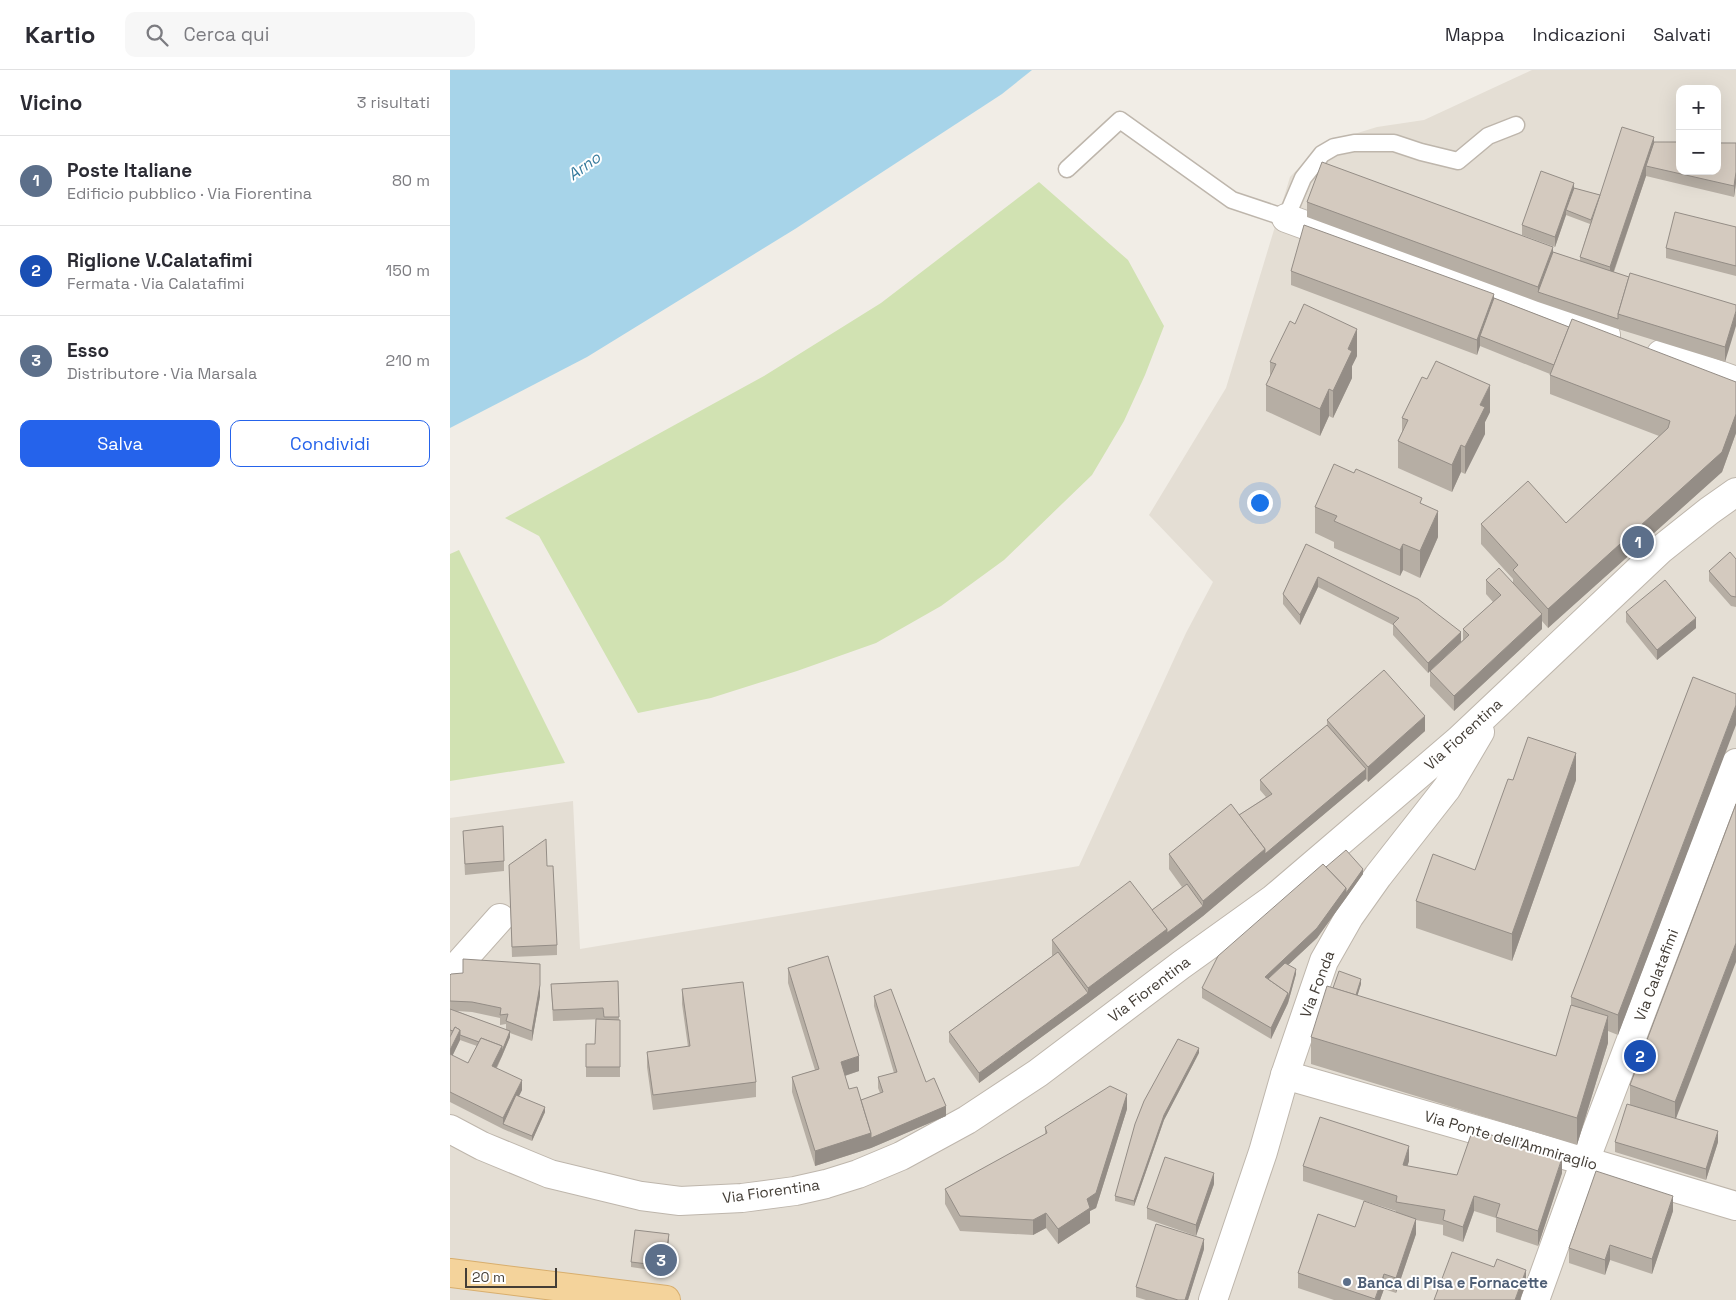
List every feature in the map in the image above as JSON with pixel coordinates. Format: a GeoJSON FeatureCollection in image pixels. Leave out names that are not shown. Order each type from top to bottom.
{"type":"FeatureCollection","features":[{"type":"Feature","properties":{"kind":"main road"},"geometry":{"type":"LineString","coordinates":[[450,1273],[666,1300]]}},
{"type":"Feature","properties":{"kind":"street"},"geometry":{"type":"LineString","coordinates":[[1286,218],[1736,381]]}},
{"type":"Feature","properties":{"kind":"street","name":"Via Fiorentina"},"geometry":{"type":"LineString","coordinates":[[450,1128],[482,1146],[550,1174],[660,1199],[703,1200],[742,1198],[795,1191],[826,1184],[866,1171],[901,1156],[967,1120],[1038,1073],[1181,965],[1273,899],[1459,740],[1660,550],[1736,492]]}},
{"type":"Feature","properties":{"kind":"street","name":"Via Fonda"},"geometry":{"type":"LineString","coordinates":[[1213,1300],[1263,1152],[1285,1075],[1317,978],[1332,944],[1378,876],[1447,788],[1497,705]]}},
{"type":"Feature","properties":{"kind":"street","name":"Via Calatafimi"},"geometry":{"type":"LineString","coordinates":[[1535,1300],[1736,762]]}},
{"type":"Feature","properties":{"kind":"street"},"geometry":{"type":"LineString","coordinates":[[450,978],[452,978],[458,964],[500,918]]}},
{"type":"Feature","properties":{"kind":"street","name":"Via Ponte dell'Ammiraglio"},"geometry":{"type":"LineString","coordinates":[[1285,1075],[1736,1206]]}},
{"type":"Feature","properties":{"kind":"lane"},"geometry":{"type":"LineString","coordinates":[[1067,169],[1120,120],[1232,200],[1286,218],[1303,178],[1322,154],[1334,147],[1354,142],[1394,142],[1421,152],[1458,160],[1488,136],[1516,124]]}},
{"type":"Feature","properties":{"kind":"shaded area"},"geometry":{"type":"Polygon","coordinates":[[[1532,70],[1736,70],[1736,1300],[450,1300],[450,818],[573,801],[580,949],[1079,866],[1186,633],[1213,582],[1149,515],[1226,388],[1290,177],[1322,144],[1377,127],[1424,120],[1532,70]]]}},
{"type":"Feature","properties":{"kind":"green space"},"geometry":{"type":"Polygon","coordinates":[[[1039,182],[1128,260],[1164,326],[1145,375],[1124,421],[1092,475],[1004,560],[941,606],[876,643],[797,671],[711,698],[638,713],[539,536],[505,518],[764,376],[881,303],[1039,182]]]}},
{"type":"Feature","properties":{"kind":"green space"},"geometry":{"type":"Polygon","coordinates":[[[459,550],[565,763],[450,781],[450,554],[459,550]]]}},
{"type":"Feature","properties":{"kind":"water","name":"Arno"},"geometry":{"type":"Polygon","coordinates":[[[450,70],[1032,70],[1002,94],[795,229],[587,357],[450,428],[450,70]]]}},
{"type":"Feature","properties":{"kind":"building"},"geometry":{"type":"Polygon","coordinates":[[[1622,127],[1654,137],[1610,267],[1580,257],[1622,127]]]}},
{"type":"Feature","properties":{"kind":"building"},"geometry":{"type":"Polygon","coordinates":[[[1654,142],[1676,142],[1676,173],[1646,166],[1654,142]]]}},
{"type":"Feature","properties":{"kind":"building"},"geometry":{"type":"Polygon","coordinates":[[[1721,143],[1736,143],[1734,186],[1686,175],[1721,175],[1721,143]]]}},
{"type":"Feature","properties":{"kind":"building"},"geometry":{"type":"Polygon","coordinates":[[[1322,162],[1553,247],[1538,287],[1307,202],[1322,162]]]}},
{"type":"Feature","properties":{"kind":"building"},"geometry":{"type":"Polygon","coordinates":[[[1541,171],[1574,183],[1555,237],[1522,225],[1541,171]]]}},
{"type":"Feature","properties":{"kind":"building"},"geometry":{"type":"Polygon","coordinates":[[[1574,188],[1600,195],[1591,220],[1566,210],[1574,188]]]}},
{"type":"Feature","properties":{"kind":"building"},"geometry":{"type":"Polygon","coordinates":[[[1675,212],[1736,227],[1736,266],[1666,248],[1675,212]]]}},
{"type":"Feature","properties":{"kind":"building"},"geometry":{"type":"Polygon","coordinates":[[[1304,225],[1494,294],[1477,340],[1291,271],[1304,225]]]}},
{"type":"Feature","properties":{"kind":"building"},"geometry":{"type":"Polygon","coordinates":[[[1553,252],[1629,277],[1618,319],[1538,292],[1553,252]]]}},
{"type":"Feature","properties":{"kind":"building"},"geometry":{"type":"Polygon","coordinates":[[[1630,273],[1736,305],[1736,311],[1725,347],[1618,314],[1630,273]]]}},
{"type":"Feature","properties":{"kind":"building"},"geometry":{"type":"Polygon","coordinates":[[[1494,298],[1569,327],[1554,365],[1480,336],[1494,298]]]}},
{"type":"Feature","properties":{"kind":"building"},"geometry":{"type":"Polygon","coordinates":[[[1304,304],[1357,329],[1348,349],[1352,351],[1333,391],[1329,389],[1320,409],[1266,385],[1276,364],[1270,362],[1290,321],[1295,324],[1304,304]]]}},
{"type":"Feature","properties":{"kind":"building"},"geometry":{"type":"Polygon","coordinates":[[[1572,319],[1736,382],[1736,414],[1722,452],[1548,609],[1513,570],[1518,565],[1481,524],[1528,481],[1566,523],[1668,428],[1670,421],[1550,375],[1572,319]]]}},
{"type":"Feature","properties":{"kind":"building"},"geometry":{"type":"Polygon","coordinates":[[[1436,361],[1490,385],[1480,405],[1485,407],[1465,447],[1461,445],[1452,465],[1398,441],[1408,420],[1402,418],[1422,377],[1427,379],[1436,361]]]}},
{"type":"Feature","properties":{"kind":"building"},"geometry":{"type":"Polygon","coordinates":[[[1334,464],[1354,473],[1356,469],[1422,498],[1420,503],[1438,511],[1420,551],[1403,544],[1400,550],[1334,521],[1337,516],[1315,507],[1334,464]]]}},
{"type":"Feature","properties":{"kind":"building"},"geometry":{"type":"Polygon","coordinates":[[[1306,544],[1418,599],[1461,632],[1428,663],[1393,624],[1399,618],[1318,577],[1300,615],[1283,594],[1306,544]]]}},
{"type":"Feature","properties":{"kind":"building"},"geometry":{"type":"Polygon","coordinates":[[[1730,552],[1736,559],[1736,597],[1731,596],[1709,571],[1730,552]]]}},
{"type":"Feature","properties":{"kind":"building"},"geometry":{"type":"Polygon","coordinates":[[[1499,568],[1542,614],[1454,696],[1430,671],[1469,635],[1463,629],[1501,595],[1486,580],[1499,568]]]}},
{"type":"Feature","properties":{"kind":"building"},"geometry":{"type":"Polygon","coordinates":[[[1665,580],[1696,618],[1657,650],[1626,612],[1665,580]]]}},
{"type":"Feature","properties":{"kind":"building"},"geometry":{"type":"Polygon","coordinates":[[[1384,670],[1425,716],[1368,767],[1327,720],[1384,670]]]}},
{"type":"Feature","properties":{"kind":"building"},"geometry":{"type":"Polygon","coordinates":[[[1693,677],[1736,694],[1736,705],[1618,1015],[1571,997],[1693,677]]]}},
{"type":"Feature","properties":{"kind":"building"},"geometry":{"type":"Polygon","coordinates":[[[1327,725],[1366,769],[1265,854],[1265,849],[1239,815],[1272,794],[1260,780],[1327,725]]]}},
{"type":"Feature","properties":{"kind":"building"},"geometry":{"type":"Polygon","coordinates":[[[1528,737],[1576,753],[1512,934],[1416,901],[1433,854],[1475,870],[1508,779],[1513,780],[1528,737]]]}},
{"type":"Feature","properties":{"kind":"building"},"geometry":{"type":"Polygon","coordinates":[[[1231,804],[1265,849],[1203,901],[1169,854],[1231,804]]]}},
{"type":"Feature","properties":{"kind":"building"},"geometry":{"type":"Polygon","coordinates":[[[1736,804],[1736,943],[1675,1102],[1630,1085],[1736,804]]]}},
{"type":"Feature","properties":{"kind":"building"},"geometry":{"type":"Polygon","coordinates":[[[503,826],[504,861],[465,864],[463,831],[503,826]]]}},
{"type":"Feature","properties":{"kind":"building"},"geometry":{"type":"Polygon","coordinates":[[[546,839],[547,866],[553,866],[557,945],[512,947],[509,865],[546,839]]]}},
{"type":"Feature","properties":{"kind":"building"},"geometry":{"type":"Polygon","coordinates":[[[1346,850],[1363,869],[1346,893],[1346,888],[1326,867],[1346,850]]]}},
{"type":"Feature","properties":{"kind":"building"},"geometry":{"type":"Polygon","coordinates":[[[1323,864],[1346,888],[1317,928],[1265,977],[1288,993],[1271,1028],[1202,988],[1218,956],[1323,864]]]}},
{"type":"Feature","properties":{"kind":"building"},"geometry":{"type":"Polygon","coordinates":[[[1130,881],[1167,929],[1088,988],[1052,940],[1130,881]]]}},
{"type":"Feature","properties":{"kind":"building"},"geometry":{"type":"Polygon","coordinates":[[[1187,884],[1203,906],[1167,933],[1167,929],[1152,910],[1187,884]]]}},
{"type":"Feature","properties":{"kind":"building"},"geometry":{"type":"Polygon","coordinates":[[[1058,952],[1088,993],[979,1073],[949,1032],[1058,952]]]}},
{"type":"Feature","properties":{"kind":"building"},"geometry":{"type":"Polygon","coordinates":[[[828,956],[859,1056],[841,1062],[849,1089],[857,1087],[871,1133],[815,1151],[792,1077],[819,1069],[788,968],[828,956]]]}},
{"type":"Feature","properties":{"kind":"building"},"geometry":{"type":"Polygon","coordinates":[[[463,959],[540,964],[540,985],[532,1031],[506,1021],[508,1014],[500,1015],[501,1008],[472,1002],[450,1001],[450,975],[463,973],[463,959]]]}},
{"type":"Feature","properties":{"kind":"building"},"geometry":{"type":"Polygon","coordinates":[[[1285,963],[1296,969],[1288,998],[1288,993],[1268,979],[1285,963]]]}},
{"type":"Feature","properties":{"kind":"building"},"geometry":{"type":"Polygon","coordinates":[[[1339,971],[1361,979],[1356,995],[1333,988],[1339,971]]]}},
{"type":"Feature","properties":{"kind":"building"},"geometry":{"type":"Polygon","coordinates":[[[618,981],[619,1017],[604,1017],[603,1008],[553,1010],[551,984],[618,981]]]}},
{"type":"Feature","properties":{"kind":"building"},"geometry":{"type":"Polygon","coordinates":[[[743,982],[756,1082],[653,1095],[647,1052],[690,1046],[682,989],[743,982]]]}},
{"type":"Feature","properties":{"kind":"building"},"geometry":{"type":"Polygon","coordinates":[[[1327,986],[1556,1056],[1571,1005],[1608,1016],[1577,1118],[1311,1037],[1327,986]]]}},
{"type":"Feature","properties":{"kind":"building"},"geometry":{"type":"Polygon","coordinates":[[[891,989],[926,1082],[934,1078],[946,1106],[871,1138],[861,1100],[883,1092],[878,1077],[897,1072],[874,996],[891,989]]]}},
{"type":"Feature","properties":{"kind":"building"},"geometry":{"type":"Polygon","coordinates":[[[450,1009],[510,1031],[502,1051],[502,1046],[481,1038],[479,1042],[460,1035],[460,1030],[455,1027],[453,1031],[450,1030],[450,1009]]]}},
{"type":"Feature","properties":{"kind":"building"},"geometry":{"type":"Polygon","coordinates":[[[596,1019],[620,1020],[620,1067],[586,1067],[586,1044],[595,1044],[596,1019]]]}},
{"type":"Feature","properties":{"kind":"building"},"geometry":{"type":"Polygon","coordinates":[[[455,1027],[460,1030],[450,1050],[450,1037],[455,1027]]]}},
{"type":"Feature","properties":{"kind":"building"},"geometry":{"type":"Polygon","coordinates":[[[481,1038],[502,1046],[492,1066],[522,1080],[503,1118],[450,1092],[450,1054],[468,1063],[481,1038]]]}},
{"type":"Feature","properties":{"kind":"building"},"geometry":{"type":"Polygon","coordinates":[[[1178,1039],[1199,1048],[1164,1115],[1134,1201],[1115,1196],[1135,1124],[1144,1101],[1178,1039]]]}},
{"type":"Feature","properties":{"kind":"building"},"geometry":{"type":"Polygon","coordinates":[[[1110,1086],[1127,1094],[1096,1193],[1087,1199],[1090,1208],[1058,1229],[1046,1213],[1033,1220],[960,1216],[945,1189],[1047,1133],[1045,1127],[1110,1086]]]}},
{"type":"Feature","properties":{"kind":"building"},"geometry":{"type":"Polygon","coordinates":[[[516,1095],[545,1107],[532,1136],[503,1124],[516,1095]]]}},
{"type":"Feature","properties":{"kind":"building"},"geometry":{"type":"Polygon","coordinates":[[[1627,1104],[1718,1131],[1706,1169],[1615,1142],[1627,1104]]]}},
{"type":"Feature","properties":{"kind":"building"},"geometry":{"type":"Polygon","coordinates":[[[1320,1117],[1409,1146],[1403,1165],[1457,1175],[1473,1129],[1562,1158],[1538,1231],[1496,1217],[1500,1204],[1474,1196],[1463,1227],[1443,1220],[1445,1210],[1396,1202],[1397,1196],[1303,1166],[1320,1117]]]}},
{"type":"Feature","properties":{"kind":"building"},"geometry":{"type":"Polygon","coordinates":[[[1165,1157],[1214,1173],[1196,1225],[1147,1208],[1165,1157]]]}},
{"type":"Feature","properties":{"kind":"building"},"geometry":{"type":"Polygon","coordinates":[[[1596,1171],[1673,1196],[1652,1259],[1610,1245],[1605,1260],[1569,1248],[1596,1171]]]}},
{"type":"Feature","properties":{"kind":"building"},"geometry":{"type":"Polygon","coordinates":[[[1364,1201],[1416,1219],[1396,1278],[1384,1274],[1375,1299],[1298,1273],[1318,1214],[1355,1227],[1364,1201]]]}},
{"type":"Feature","properties":{"kind":"building"},"geometry":{"type":"Polygon","coordinates":[[[1156,1224],[1204,1239],[1185,1300],[1178,1300],[1136,1287],[1156,1224]]]}},
{"type":"Feature","properties":{"kind":"building"},"geometry":{"type":"Polygon","coordinates":[[[635,1230],[669,1234],[664,1266],[631,1262],[635,1230]]]}},
{"type":"Feature","properties":{"kind":"building"},"geometry":{"type":"Polygon","coordinates":[[[1452,1252],[1494,1267],[1497,1259],[1526,1270],[1515,1300],[1434,1300],[1452,1252]]]}},
{"type":"Feature","properties":{"kind":"place","name":"Poste Italiane"},"geometry":{"type":"Point","coordinates":[1638,542]}},
{"type":"Feature","properties":{"kind":"place","name":"Riglione V.Calatafimi"},"geometry":{"type":"Point","coordinates":[1640,1056]}},
{"type":"Feature","properties":{"kind":"place","name":"Esso"},"geometry":{"type":"Point","coordinates":[661,1260]}},
{"type":"Feature","properties":{"kind":"place","name":"Banca di Pisa e Fornacette"},"geometry":{"type":"Point","coordinates":[1347,1282]}}]}
